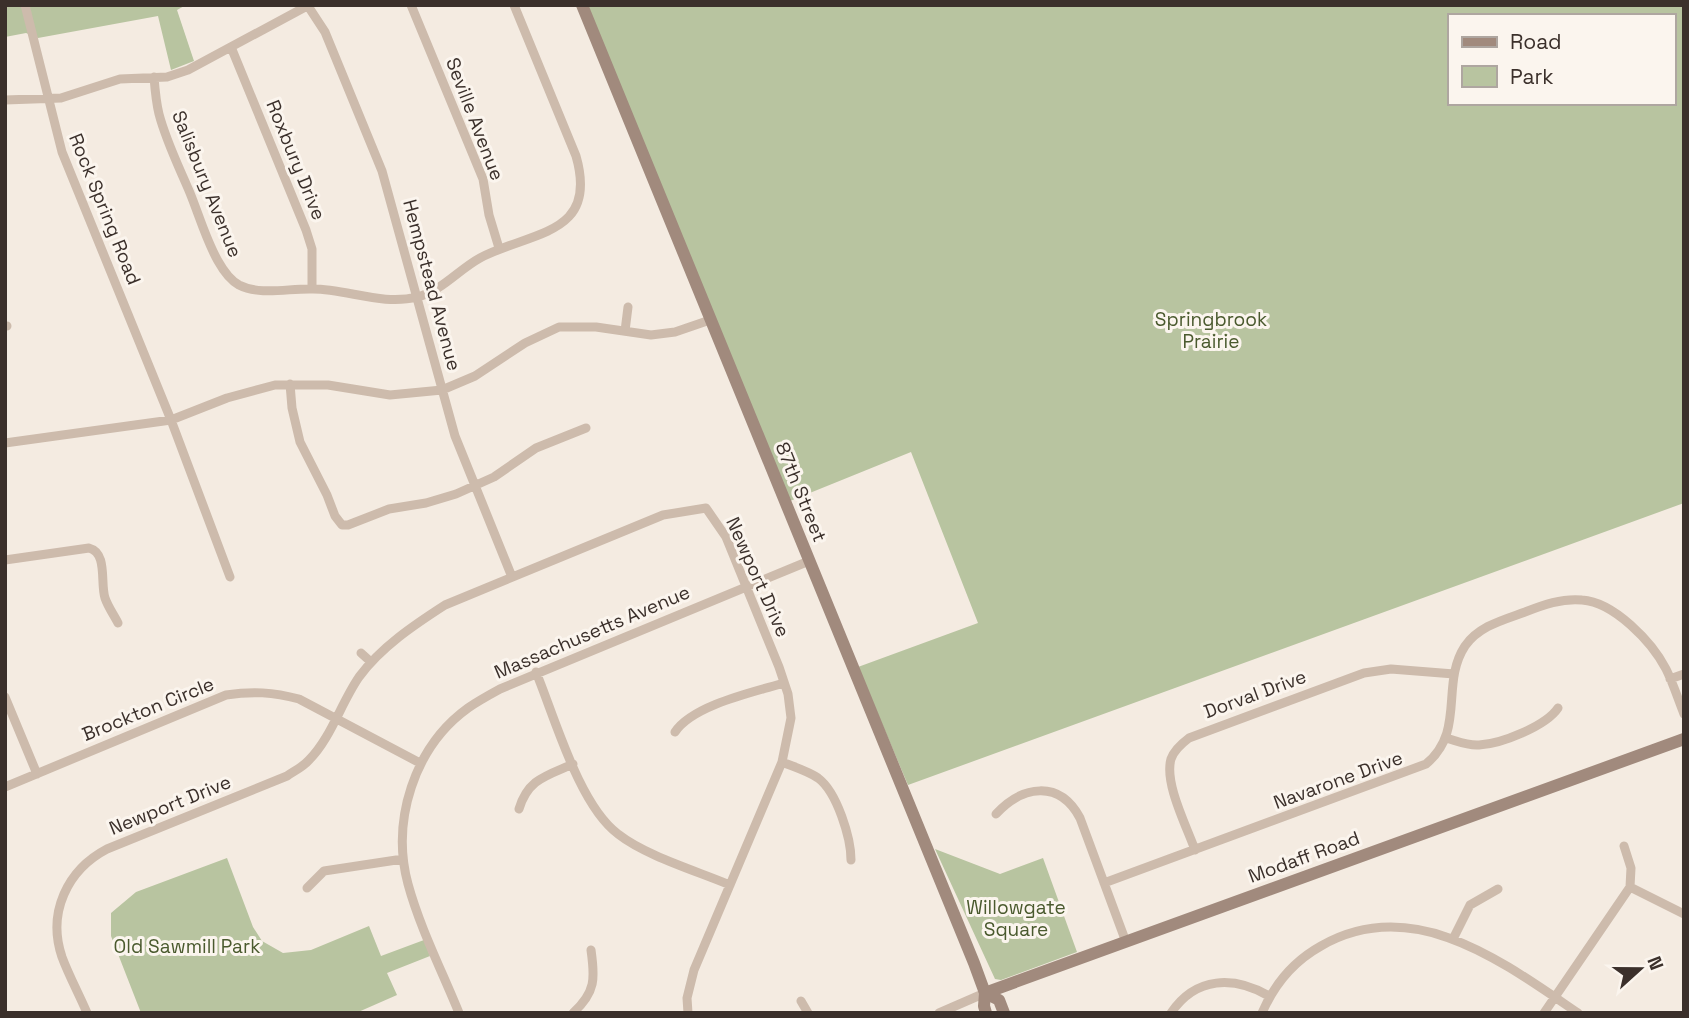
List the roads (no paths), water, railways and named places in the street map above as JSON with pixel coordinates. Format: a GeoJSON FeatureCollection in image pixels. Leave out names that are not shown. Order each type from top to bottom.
{"type":"FeatureCollection","features":[{"type":"Feature","properties":{"kind":"street","name":"Rock Spring Road"},"geometry":{"type":"LineString","coordinates":[[25,5],[62,152],[171,420],[230,577]]}},
{"type":"Feature","properties":{"kind":"street","name":"Seville Avenue"},"geometry":{"type":"LineString","coordinates":[[411,5],[483,179],[489,215],[499,248]]}},
{"type":"Feature","properties":{"kind":"street"},"geometry":{"type":"LineString","coordinates":[[417,297],[431,292],[474,261],[499,248],[558,226],[575,210],[581,195],[582,177],[576,156],[514,5]]}},
{"type":"Feature","properties":{"kind":"street","name":"87th Street"},"geometry":{"type":"LineString","coordinates":[[582,5],[985,993],[986,1013]]}},
{"type":"Feature","properties":{"kind":"street"},"geometry":{"type":"LineString","coordinates":[[5,100],[47,100],[74,95],[120,79],[167,77],[188,70],[309,6]]}},
{"type":"Feature","properties":{"kind":"street","name":"Hempstead Avenue"},"geometry":{"type":"LineString","coordinates":[[309,6],[325,32],[382,171],[455,436],[512,577]]}},
{"type":"Feature","properties":{"kind":"street","name":"Roxbury Drive"},"geometry":{"type":"LineString","coordinates":[[231,47],[310,242],[312,289]]}},
{"type":"Feature","properties":{"kind":"street","name":"Salisbury Avenue"},"geometry":{"type":"LineString","coordinates":[[154,77],[156,101],[163,126],[213,250],[225,271],[238,284],[256,290],[345,291],[394,300],[417,297]]}},
{"type":"Feature","properties":{"kind":"street"},"geometry":{"type":"LineString","coordinates":[[625,331],[628,307]]}},
{"type":"Feature","properties":{"kind":"street"},"geometry":{"type":"LineString","coordinates":[[5,443],[171,420],[242,393],[290,384],[342,386],[390,395],[442,390],[475,376],[525,343],[559,327],[596,327],[651,335],[675,332],[709,320]]}},
{"type":"Feature","properties":{"kind":"street"},"geometry":{"type":"LineString","coordinates":[[290,384],[292,408],[300,442],[335,516],[342,525],[389,509],[443,498],[494,477],[536,448],[558,437],[586,428]]}},
{"type":"Feature","properties":{"kind":"street","name":"Newport Drive"},"geometry":{"type":"LineString","coordinates":[[87,1013],[61,955],[58,911],[62,894],[74,876],[91,859],[107,849],[287,776],[309,761],[346,697],[371,662],[416,624],[445,605],[663,515],[706,508],[726,537],[784,683],[791,718],[782,762],[694,970],[687,998],[688,1013]]}},
{"type":"Feature","properties":{"kind":"street"},"geometry":{"type":"LineString","coordinates":[[5,559],[89,548],[94,550],[100,556],[104,598],[118,623]]}},
{"type":"Feature","properties":{"kind":"street","name":"Massachusetts Avenue"},"geometry":{"type":"LineString","coordinates":[[459,1013],[414,903],[403,859],[405,812],[420,763],[441,734],[466,709],[536,672],[809,561]]}},
{"type":"Feature","properties":{"kind":"street"},"geometry":{"type":"LineString","coordinates":[[1558,708],[1542,724],[1487,744],[1474,745],[1446,738],[1454,674],[1466,645],[1486,627],[1546,604],[1574,599],[1599,603],[1622,618],[1655,652],[1670,679],[1684,714]]}},
{"type":"Feature","properties":{"kind":"street"},"geometry":{"type":"LineString","coordinates":[[361,653],[371,662]]}},
{"type":"Feature","properties":{"kind":"street","name":"Dorval Drive"},"geometry":{"type":"LineString","coordinates":[[1195,850],[1169,770],[1174,752],[1189,738],[1364,673],[1391,669],[1454,674]]}},
{"type":"Feature","properties":{"kind":"street"},"geometry":{"type":"LineString","coordinates":[[536,672],[584,791],[598,816],[618,834],[641,848],[730,885]]}},
{"type":"Feature","properties":{"kind":"street"},"geometry":{"type":"LineString","coordinates":[[1670,679],[1684,674]]}},
{"type":"Feature","properties":{"kind":"street"},"geometry":{"type":"LineString","coordinates":[[675,732],[704,710],[784,683]]}},
{"type":"Feature","properties":{"kind":"street","name":"Brockton Circle"},"geometry":{"type":"LineString","coordinates":[[5,787],[226,695],[253,691],[277,693],[299,699],[420,763]]}},
{"type":"Feature","properties":{"kind":"street"},"geometry":{"type":"LineString","coordinates":[[5,696],[37,774]]}},
{"type":"Feature","properties":{"kind":"street","name":"Navarone Drive"},"geometry":{"type":"LineString","coordinates":[[1104,883],[1417,769],[1433,759],[1446,738]]}},
{"type":"Feature","properties":{"kind":"street","name":"Modaff Road"},"geometry":{"type":"LineString","coordinates":[[939,1013],[985,993],[1684,739]]}},
{"type":"Feature","properties":{"kind":"street"},"geometry":{"type":"LineString","coordinates":[[782,762],[811,774],[827,786],[847,833],[852,860]]}},
{"type":"Feature","properties":{"kind":"street"},"geometry":{"type":"LineString","coordinates":[[519,809],[523,797],[533,784],[573,764]]}},
{"type":"Feature","properties":{"kind":"street"},"geometry":{"type":"LineString","coordinates":[[996,814],[1013,799],[1031,792],[1047,791],[1065,798],[1080,818],[1126,942]]}},
{"type":"Feature","properties":{"kind":"street"},"geometry":{"type":"LineString","coordinates":[[1544,1013],[1630,887],[1632,867],[1624,846]]}},
{"type":"Feature","properties":{"kind":"street"},"geometry":{"type":"LineString","coordinates":[[307,888],[324,872],[403,859]]}},
{"type":"Feature","properties":{"kind":"street"},"geometry":{"type":"LineString","coordinates":[[1630,887],[1684,914]]}},
{"type":"Feature","properties":{"kind":"street"},"geometry":{"type":"LineString","coordinates":[[1452,939],[1470,905],[1498,889]]}},
{"type":"Feature","properties":{"kind":"street"},"geometry":{"type":"LineString","coordinates":[[1262,1013],[1269,996],[1282,979],[1302,959],[1329,941],[1370,928],[1401,926],[1427,930],[1452,939],[1510,966],[1578,1013]]}},
{"type":"Feature","properties":{"kind":"street"},"geometry":{"type":"LineString","coordinates":[[573,1013],[592,990],[594,973],[591,950]]}},
{"type":"Feature","properties":{"kind":"street"},"geometry":{"type":"LineString","coordinates":[[1171,1013],[1183,998],[1195,990],[1219,982],[1241,983],[1269,996]]}},
{"type":"Feature","properties":{"kind":"street","name":"87th Street"},"geometry":{"type":"LineString","coordinates":[[985,993],[999,1000],[1004,1013]]}},
{"type":"Feature","properties":{"kind":"street"},"geometry":{"type":"LineString","coordinates":[[801,1001],[808,1013]]}},
{"type":"Feature","properties":{"kind":"park label","name":"Springbrook Prairie"},"geometry":{"type":"Point","coordinates":[1211,330]}},
{"type":"Feature","properties":{"kind":"park label","name":"Willowgate Square"},"geometry":{"type":"Point","coordinates":[1016,918]}},
{"type":"Feature","properties":{"kind":"park label","name":"Old Sawmill Park"},"geometry":{"type":"Point","coordinates":[187,946]}}]}
